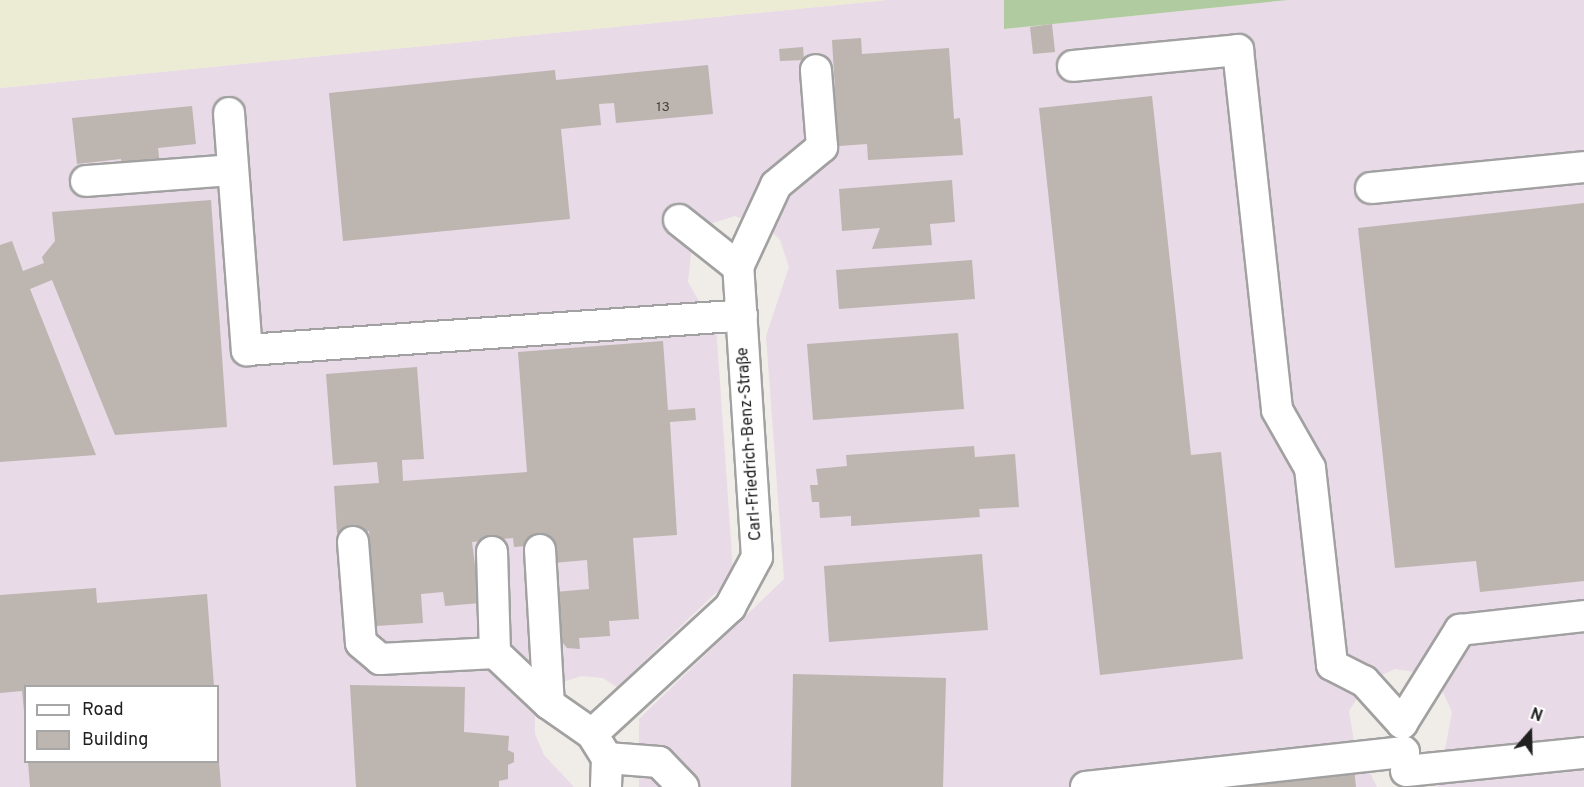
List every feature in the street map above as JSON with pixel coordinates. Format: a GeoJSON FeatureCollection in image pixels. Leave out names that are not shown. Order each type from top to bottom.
{"type":"FeatureCollection","features":[{"type":"Feature","properties":{"kind":"street"},"geometry":{"type":"LineString","coordinates":[[1073,66],[1238,50],[1277,410],[1310,468],[1332,665],[1364,681],[1402,723]]}},
{"type":"Feature","properties":{"kind":"street"},"geometry":{"type":"LineString","coordinates":[[679,220],[738,267],[776,185],[822,147],[816,70]]}},
{"type":"Feature","properties":{"kind":"street"},"geometry":{"type":"LineString","coordinates":[[229,113],[247,350],[742,315]]}},
{"type":"Feature","properties":{"kind":"street"},"geometry":{"type":"LineString","coordinates":[[1371,188],[1584,167]]}},
{"type":"Feature","properties":{"kind":"street"},"geometry":{"type":"LineString","coordinates":[[86,182],[233,170]]}},
{"type":"Feature","properties":{"kind":"street","name":"Carl-Friedrich-Benz-Straße"},"geometry":{"type":"LineString","coordinates":[[602,760],[730,607],[757,557],[738,267]]}},
{"type":"Feature","properties":{"kind":"street"},"geometry":{"type":"LineString","coordinates":[[353,542],[361,643],[380,659],[495,653]]}},
{"type":"Feature","properties":{"kind":"street"},"geometry":{"type":"LineString","coordinates":[[540,550],[549,704]]}},
{"type":"Feature","properties":{"kind":"street"},"geometry":{"type":"LineString","coordinates":[[492,552],[495,653],[549,704],[602,760],[659,762],[683,787]]}},
{"type":"Feature","properties":{"kind":"street"},"geometry":{"type":"LineString","coordinates":[[1406,770],[1402,723],[1460,630],[1584,616]]}},
{"type":"Feature","properties":{"kind":"street"},"geometry":{"type":"LineString","coordinates":[[1086,787],[1406,770],[1584,753]]}},
{"type":"Feature","properties":{"kind":"shaded area"},"geometry":{"type":"Polygon","coordinates":[[[887,0],[1004,0],[1004,29],[1288,0],[1584,0],[1584,787],[1438,787],[1452,712],[1442,690],[1422,673],[1395,669],[1368,681],[1349,711],[1354,741],[1377,787],[639,787],[639,719],[784,579],[766,336],[789,267],[780,240],[771,231],[735,216],[713,223],[692,245],[688,282],[700,303],[233,339],[235,361],[716,325],[733,571],[725,584],[617,687],[603,678],[581,676],[557,684],[542,700],[535,716],[535,734],[544,755],[574,787],[0,787],[0,88],[887,0]]]}},
{"type":"Feature","properties":{"kind":"green space"},"geometry":{"type":"Polygon","coordinates":[[[0,0],[887,0],[0,88],[0,0]]]}},
{"type":"Feature","properties":{"kind":"green space"},"geometry":{"type":"Polygon","coordinates":[[[1004,0],[1288,0],[1004,29],[1004,0]]]}},
{"type":"Feature","properties":{"kind":"building"},"geometry":{"type":"Polygon","coordinates":[[[1052,24],[1055,52],[1033,54],[1030,27],[1052,24]]]}},
{"type":"Feature","properties":{"kind":"building"},"geometry":{"type":"Polygon","coordinates":[[[861,38],[862,54],[949,48],[954,119],[960,118],[963,155],[868,160],[867,144],[839,146],[830,91],[835,90],[832,40],[861,38]]]}},
{"type":"Feature","properties":{"kind":"building"},"geometry":{"type":"Polygon","coordinates":[[[803,47],[804,60],[780,61],[779,49],[803,47]]]}},
{"type":"Feature","properties":{"kind":"building"},"geometry":{"type":"Polygon","coordinates":[[[708,65],[713,114],[616,123],[614,103],[599,104],[601,125],[561,129],[570,219],[343,241],[329,93],[555,70],[556,80],[708,65]]]}},
{"type":"Feature","properties":{"kind":"building"},"geometry":{"type":"Polygon","coordinates":[[[1152,96],[1191,455],[1221,452],[1243,659],[1100,675],[1039,108],[1152,96]]]}},
{"type":"Feature","properties":{"kind":"building"},"geometry":{"type":"Polygon","coordinates":[[[192,106],[196,144],[158,148],[160,167],[122,170],[121,159],[77,164],[72,118],[192,106]]]}},
{"type":"Feature","properties":{"kind":"building"},"geometry":{"type":"Polygon","coordinates":[[[952,180],[955,222],[930,224],[932,245],[872,249],[880,228],[842,231],[839,189],[952,180]]]}},
{"type":"Feature","properties":{"kind":"building"},"geometry":{"type":"Polygon","coordinates":[[[211,200],[227,427],[115,435],[52,280],[30,289],[96,455],[0,462],[0,245],[12,241],[23,271],[44,263],[42,257],[55,241],[52,212],[211,200]]]}},
{"type":"Feature","properties":{"kind":"building"},"geometry":{"type":"Polygon","coordinates":[[[1584,203],[1584,581],[1480,592],[1476,561],[1395,568],[1358,228],[1584,203]]]}},
{"type":"Feature","properties":{"kind":"building"},"geometry":{"type":"Polygon","coordinates":[[[972,260],[975,299],[839,309],[836,270],[972,260]]]}},
{"type":"Feature","properties":{"kind":"building"},"geometry":{"type":"Polygon","coordinates":[[[958,333],[964,409],[813,420],[807,344],[958,333]]]}},
{"type":"Feature","properties":{"kind":"building"},"geometry":{"type":"Polygon","coordinates":[[[663,341],[668,410],[695,408],[696,420],[670,422],[677,535],[633,538],[639,619],[609,621],[610,636],[579,638],[580,649],[567,648],[559,638],[555,592],[589,589],[587,560],[553,563],[551,544],[514,547],[513,538],[472,542],[480,603],[445,606],[443,592],[421,594],[423,623],[376,626],[369,531],[337,533],[334,486],[379,483],[377,462],[333,465],[326,374],[417,367],[424,459],[402,460],[403,481],[527,472],[518,352],[663,341]]]}},
{"type":"Feature","properties":{"kind":"building"},"geometry":{"type":"Polygon","coordinates":[[[974,446],[975,457],[1015,454],[1019,507],[979,509],[980,517],[851,526],[851,516],[820,518],[819,502],[812,502],[810,485],[818,485],[816,469],[847,466],[846,455],[974,446]]]}},
{"type":"Feature","properties":{"kind":"building"},"geometry":{"type":"Polygon","coordinates":[[[982,554],[988,630],[829,642],[824,566],[982,554]]]}},
{"type":"Feature","properties":{"kind":"building"},"geometry":{"type":"Polygon","coordinates":[[[96,588],[97,603],[207,594],[214,685],[24,685],[24,711],[22,691],[0,693],[0,595],[96,588]]]}},
{"type":"Feature","properties":{"kind":"building"},"geometry":{"type":"Polygon","coordinates":[[[793,674],[946,678],[943,787],[791,787],[793,674]]]}},
{"type":"Feature","properties":{"kind":"building"},"geometry":{"type":"Polygon","coordinates":[[[350,685],[465,687],[464,732],[509,736],[508,750],[514,753],[514,762],[508,765],[508,779],[499,781],[499,787],[356,787],[350,685]]]}},
{"type":"Feature","properties":{"kind":"building"},"geometry":{"type":"Polygon","coordinates":[[[219,762],[221,787],[30,787],[28,763],[219,762]]]}},
{"type":"Feature","properties":{"kind":"building"},"geometry":{"type":"Polygon","coordinates":[[[1354,768],[1356,787],[1231,787],[1231,785],[1354,768]]]}}]}
